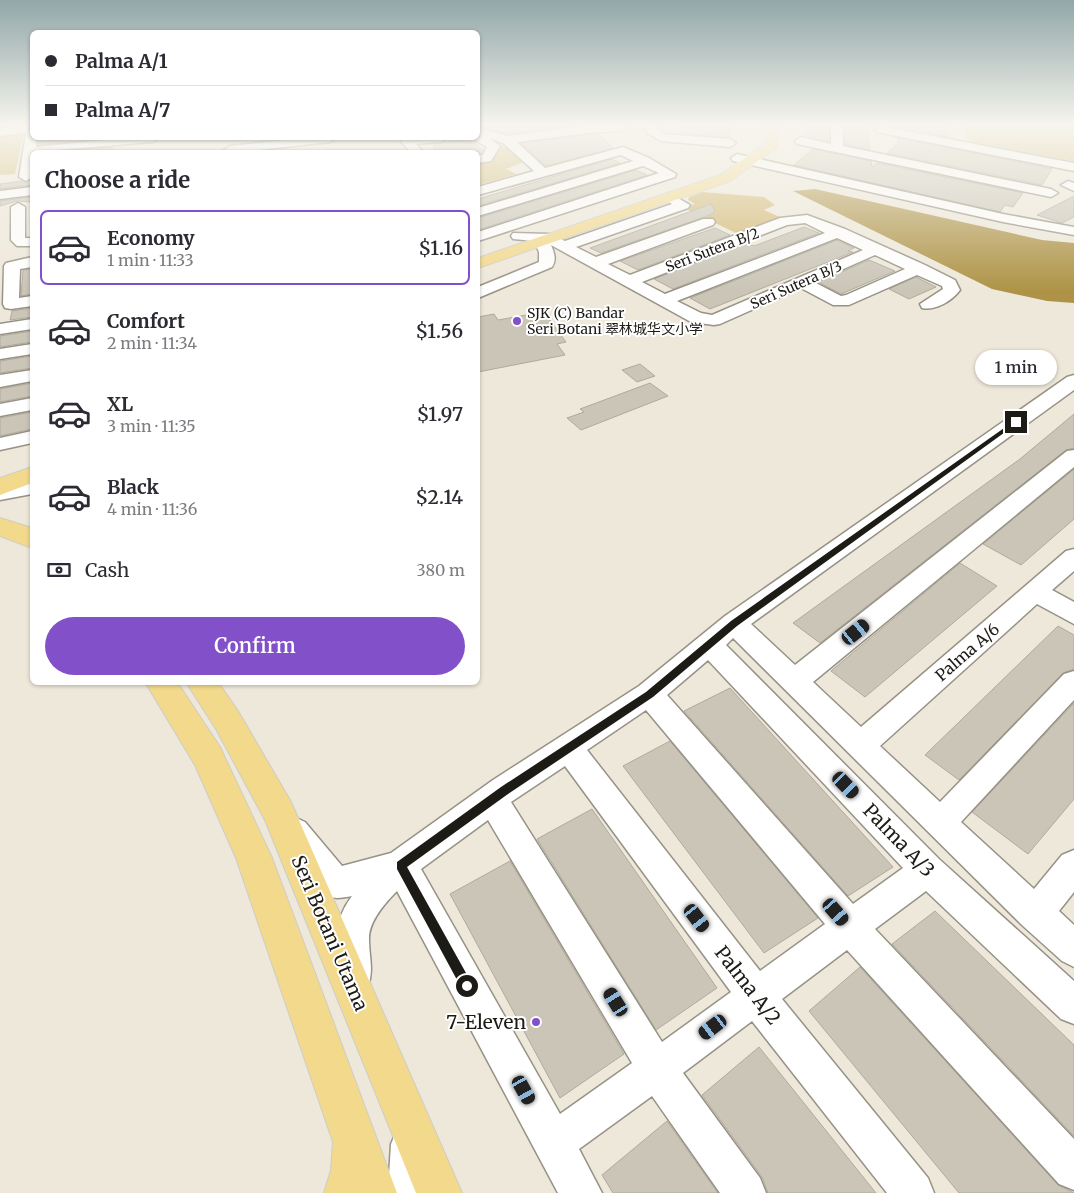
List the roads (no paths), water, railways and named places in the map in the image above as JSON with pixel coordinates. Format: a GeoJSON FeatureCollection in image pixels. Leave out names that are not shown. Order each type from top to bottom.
{"type":"FeatureCollection","features":[{"type":"Feature","properties":{"kind":"main road"},"geometry":{"type":"LineString","coordinates":[[480,249],[518,236],[553,218],[688,180]]}},
{"type":"Feature","properties":{"kind":"main road"},"geometry":{"type":"LineString","coordinates":[[480,262],[546,244],[672,202],[721,180]]}},
{"type":"Feature","properties":{"kind":"main road"},"geometry":{"type":"LineString","coordinates":[[0,487],[30,475]]}},
{"type":"Feature","properties":{"kind":"main road"},"geometry":{"type":"LineString","coordinates":[[0,528],[19,532],[30,539]]}},
{"type":"Feature","properties":{"kind":"main road"},"geometry":{"type":"LineString","coordinates":[[162,685],[208,757],[254,858],[374,1193]]}},
{"type":"Feature","properties":{"kind":"main road","name":"Seri Botani Utama"},"geometry":{"type":"LineString","coordinates":[[204,685],[227,720],[278,813],[439,1193]]}},
{"type":"Feature","properties":{"kind":"main road"},"geometry":{"type":"LineString","coordinates":[[347,1193],[354,1170],[354,1137]]}},
{"type":"Feature","properties":{"kind":"street"},"geometry":{"type":"LineString","coordinates":[[480,190],[516,180]]}},
{"type":"Feature","properties":{"kind":"street"},"geometry":{"type":"LineString","coordinates":[[480,211],[585,180]]}},
{"type":"Feature","properties":{"kind":"street"},"geometry":{"type":"LineString","coordinates":[[480,236],[553,218],[655,180]]}},
{"type":"Feature","properties":{"kind":"street"},"geometry":{"type":"LineString","coordinates":[[835,180],[1074,232]]}},
{"type":"Feature","properties":{"kind":"street"},"geometry":{"type":"LineString","coordinates":[[987,180],[1051,193]]}},
{"type":"Feature","properties":{"kind":"street"},"geometry":{"type":"LineString","coordinates":[[1060,180],[1072,184]]}},
{"type":"Feature","properties":{"kind":"street"},"geometry":{"type":"LineString","coordinates":[[1003,218],[1030,203],[1072,184]]}},
{"type":"Feature","properties":{"kind":"street"},"geometry":{"type":"LineString","coordinates":[[494,186],[553,218]]}},
{"type":"Feature","properties":{"kind":"street"},"geometry":{"type":"LineString","coordinates":[[0,194],[30,191]]}},
{"type":"Feature","properties":{"kind":"street"},"geometry":{"type":"LineString","coordinates":[[564,246],[672,202],[720,231],[764,262],[839,301],[849,300],[919,268]]}},
{"type":"Feature","properties":{"kind":"street"},"geometry":{"type":"LineString","coordinates":[[0,210],[30,206]]}},
{"type":"Feature","properties":{"kind":"street"},"geometry":{"type":"LineString","coordinates":[[18,208],[18,240],[22,243],[30,242]]}},
{"type":"Feature","properties":{"kind":"street"},"geometry":{"type":"LineString","coordinates":[[480,293],[547,264],[546,244],[552,228],[553,218]]}},
{"type":"Feature","properties":{"kind":"street","name":"Seri Sutera B/2"},"geometry":{"type":"LineString","coordinates":[[629,281],[720,231],[743,238],[796,218],[807,219],[840,232]]}},
{"type":"Feature","properties":{"kind":"street"},"geometry":{"type":"LineString","coordinates":[[1056,229],[1074,220]]}},
{"type":"Feature","properties":{"kind":"street"},"geometry":{"type":"LineString","coordinates":[[18,225],[30,223]]}},
{"type":"Feature","properties":{"kind":"street"},"geometry":{"type":"LineString","coordinates":[[595,263],[720,231]]}},
{"type":"Feature","properties":{"kind":"street"},"geometry":{"type":"LineString","coordinates":[[518,236],[546,244],[564,246],[664,300],[840,232],[949,283],[952,290],[944,297],[928,304]]}},
{"type":"Feature","properties":{"kind":"street"},"geometry":{"type":"LineString","coordinates":[[480,276],[546,244]]}},
{"type":"Feature","properties":{"kind":"street","name":"Seri Sutera B/3"},"geometry":{"type":"LineString","coordinates":[[664,300],[697,318],[714,320],[793,277],[877,249]]}},
{"type":"Feature","properties":{"kind":"street"},"geometry":{"type":"LineString","coordinates":[[30,262],[13,265],[19,282],[11,304],[30,301]]}},
{"type":"Feature","properties":{"kind":"street"},"geometry":{"type":"LineString","coordinates":[[0,329],[30,324]]}},
{"type":"Feature","properties":{"kind":"street"},"geometry":{"type":"LineString","coordinates":[[0,354],[30,349]]}},
{"type":"Feature","properties":{"kind":"street"},"geometry":{"type":"LineString","coordinates":[[0,381],[30,376]]}},
{"type":"Feature","properties":{"kind":"street"},"geometry":{"type":"LineString","coordinates":[[364,1014],[353,966],[351,938],[357,917],[376,889],[401,865],[492,800],[649,694],[734,623],[1070,388]]}},
{"type":"Feature","properties":{"kind":"street"},"geometry":{"type":"LineString","coordinates":[[0,410],[30,404]]}},
{"type":"Feature","properties":{"kind":"street"},"geometry":{"type":"LineString","coordinates":[[0,444],[30,437]]}},
{"type":"Feature","properties":{"kind":"street"},"geometry":{"type":"LineString","coordinates":[[794,682],[1074,456]]}},
{"type":"Feature","properties":{"kind":"street"},"geometry":{"type":"LineString","coordinates":[[0,493],[30,487]]}},
{"type":"Feature","properties":{"kind":"street"},"geometry":{"type":"LineString","coordinates":[[0,507],[30,500]]}},
{"type":"Feature","properties":{"kind":"street","name":"Palma A/6"},"geometry":{"type":"LineString","coordinates":[[860,746],[1074,557]]}},
{"type":"Feature","properties":{"kind":"street"},"geometry":{"type":"LineString","coordinates":[[1035,592],[1074,614]]}},
{"type":"Feature","properties":{"kind":"street"},"geometry":{"type":"LineString","coordinates":[[734,623],[940,823],[1074,949]]}},
{"type":"Feature","properties":{"kind":"street","name":"Palma A/3"},"geometry":{"type":"LineString","coordinates":[[710,644],[927,870],[1074,1006]]}},
{"type":"Feature","properties":{"kind":"street"},"geometry":{"type":"LineString","coordinates":[[940,823],[1074,682]]}},
{"type":"Feature","properties":{"kind":"street"},"geometry":{"type":"LineString","coordinates":[[649,694],[849,926],[1074,1169]]}},
{"type":"Feature","properties":{"kind":"street","name":"Palma A/2"},"geometry":{"type":"LineString","coordinates":[[569,749],[755,995],[913,1193]]}},
{"type":"Feature","properties":{"kind":"street"},"geometry":{"type":"LineString","coordinates":[[492,800],[658,1069],[745,1193]]}},
{"type":"Feature","properties":{"kind":"street"},"geometry":{"type":"LineString","coordinates":[[278,813],[334,882],[343,882],[401,865]]}},
{"type":"Feature","properties":{"kind":"street"},"geometry":{"type":"LineString","coordinates":[[401,865],[581,1193]]}},
{"type":"Feature","properties":{"kind":"street"},"geometry":{"type":"LineString","coordinates":[[1036,914],[1074,866]]}},
{"type":"Feature","properties":{"kind":"street"},"geometry":{"type":"LineString","coordinates":[[553,1142],[658,1069],[755,995],[927,870]]}},
{"type":"Feature","properties":{"kind":"street"},"geometry":{"type":"LineString","coordinates":[[409,1193],[412,1129]]}},
{"type":"Feature","properties":{"kind":"place","name":"SJK (C) Bandar Seri Botani 翠林城华文小学"},"geometry":{"type":"Point","coordinates":[517,321]}},
{"type":"Feature","properties":{"kind":"place","name":"7-Eleven"},"geometry":{"type":"Point","coordinates":[536,1022]}}]}
